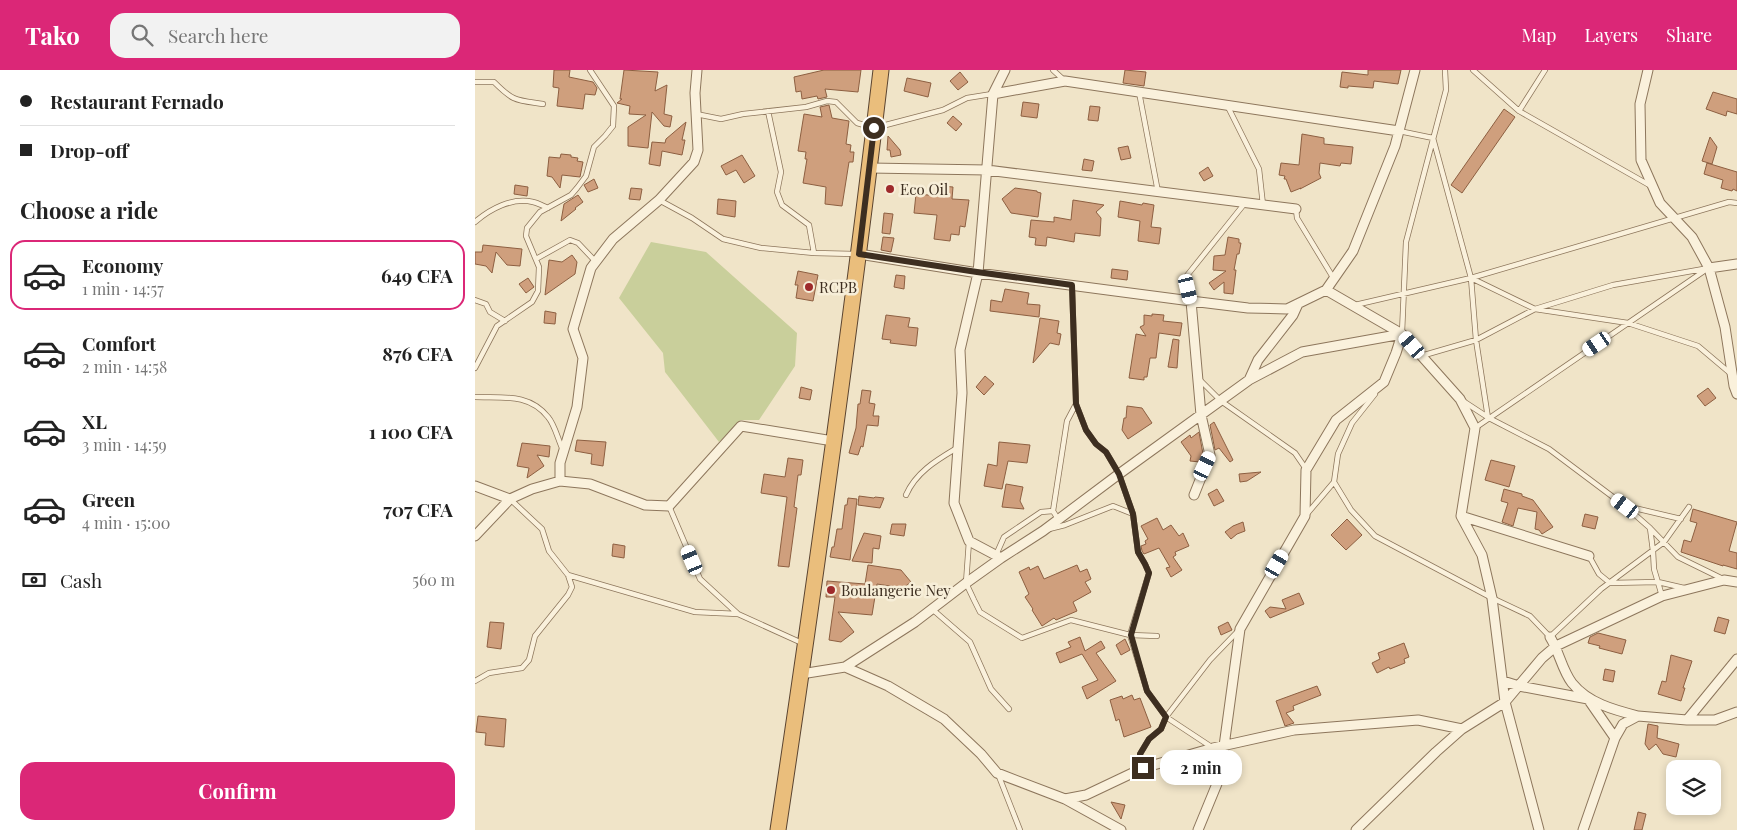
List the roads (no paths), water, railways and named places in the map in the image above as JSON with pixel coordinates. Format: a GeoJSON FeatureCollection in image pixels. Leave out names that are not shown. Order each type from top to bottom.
{"type":"FeatureCollection","features":[{"type":"Feature","properties":{"kind":"highway"},"geometry":{"type":"LineString","coordinates":[[778,830],[806,645],[859,254],[881,70]]}},
{"type":"Feature","properties":{"kind":"street"},"geometry":{"type":"LineString","coordinates":[[560,481],[560,463],[577,407],[583,358],[573,329],[591,268],[613,239],[659,200],[694,162],[698,150],[695,93],[697,70]]}},
{"type":"Feature","properties":{"kind":"street"},"geometry":{"type":"LineString","coordinates":[[998,556],[969,542],[954,503],[962,393],[960,350],[977,272],[993,94],[1005,70]]}},
{"type":"Feature","properties":{"kind":"street"},"geometry":{"type":"LineString","coordinates":[[859,254],[1191,301],[1248,308],[1287,309],[1326,290],[1353,251],[1395,146],[1415,70]]}},
{"type":"Feature","properties":{"kind":"street"},"geometry":{"type":"LineString","coordinates":[[1648,70],[1640,104],[1641,160],[1660,203],[1692,237],[1709,268],[1725,327],[1737,394]]}},
{"type":"Feature","properties":{"kind":"street"},"geometry":{"type":"LineString","coordinates":[[993,94],[1065,81],[1399,131]]}},
{"type":"Feature","properties":{"kind":"street"},"geometry":{"type":"LineString","coordinates":[[870,168],[987,170],[1296,209]]}},
{"type":"Feature","properties":{"kind":"street"},"geometry":{"type":"LineString","coordinates":[[1709,268],[1735,262]]}},
{"type":"Feature","properties":{"kind":"street"},"geometry":{"type":"LineString","coordinates":[[1326,290],[1402,334],[1460,399],[1475,428],[1461,516],[1481,555],[1492,598],[1505,702],[1539,830]]}},
{"type":"Feature","properties":{"kind":"street"},"geometry":{"type":"LineString","coordinates":[[1191,301],[1201,415],[1210,455],[1194,495]]}},
{"type":"Feature","properties":{"kind":"street"},"geometry":{"type":"LineString","coordinates":[[1249,380],[1258,360],[1293,315],[1298,304]]}},
{"type":"Feature","properties":{"kind":"street"},"geometry":{"type":"LineString","coordinates":[[801,674],[845,666],[915,622],[998,556],[1043,531],[1249,380],[1302,352],[1402,334]]}},
{"type":"Feature","properties":{"kind":"street"},"geometry":{"type":"LineString","coordinates":[[1198,830],[1221,774],[1240,629],[1305,516],[1306,470],[1336,420],[1384,382],[1402,334]]}},
{"type":"Feature","properties":{"kind":"street"},"geometry":{"type":"LineString","coordinates":[[475,536],[510,499],[532,489],[560,481],[590,484],[645,505],[669,506],[741,426],[833,441]]}},
{"type":"Feature","properties":{"kind":"street"},"geometry":{"type":"LineString","coordinates":[[475,486],[510,499]]}},
{"type":"Feature","properties":{"kind":"street"},"geometry":{"type":"LineString","coordinates":[[1461,516],[1589,556]]}},
{"type":"Feature","properties":{"kind":"street"},"geometry":{"type":"LineString","coordinates":[[1356,830],[1436,752],[1462,730],[1505,702],[1542,658],[1556,646],[1662,596],[1724,580],[1737,582]]}},
{"type":"Feature","properties":{"kind":"street"},"geometry":{"type":"LineString","coordinates":[[1550,637],[1556,646],[1572,683],[1588,699],[1615,738]]}},
{"type":"Feature","properties":{"kind":"street"},"geometry":{"type":"LineString","coordinates":[[1687,720],[1737,659]]}},
{"type":"Feature","properties":{"kind":"street"},"geometry":{"type":"LineString","coordinates":[[845,666],[888,686],[944,719],[981,754],[997,773],[1065,799],[1121,830]]}},
{"type":"Feature","properties":{"kind":"street"},"geometry":{"type":"LineString","coordinates":[[1503,681],[1519,686],[1588,699],[1638,716],[1715,720],[1737,712]]}},
{"type":"Feature","properties":{"kind":"street"},"geometry":{"type":"LineString","coordinates":[[1583,830],[1615,738],[1623,724],[1638,716]]}},
{"type":"Feature","properties":{"kind":"street"},"geometry":{"type":"LineString","coordinates":[[1065,799],[1086,795],[1143,768],[1213,748],[1294,730],[1418,720],[1462,730]]}},
{"type":"Feature","properties":{"kind":"lane"},"geometry":{"type":"LineString","coordinates":[[475,368],[497,326],[532,302],[538,290],[539,267],[526,236],[527,228],[540,212],[571,195],[577,188],[585,176],[594,147],[613,126],[614,106],[590,70]]}},
{"type":"Feature","properties":{"kind":"lane"},"geometry":{"type":"LineString","coordinates":[[1053,70],[1065,81]]}},
{"type":"Feature","properties":{"kind":"lane"},"geometry":{"type":"LineString","coordinates":[[1402,334],[1406,242],[1446,90],[1445,70]]}},
{"type":"Feature","properties":{"kind":"lane"},"geometry":{"type":"LineString","coordinates":[[1473,70],[1519,111],[1653,188]]}},
{"type":"Feature","properties":{"kind":"lane"},"geometry":{"type":"LineString","coordinates":[[1519,111],[1545,70]]}},
{"type":"Feature","properties":{"kind":"lane"},"geometry":{"type":"LineString","coordinates":[[475,82],[494,82],[508,96],[515,100],[543,104]]}},
{"type":"Feature","properties":{"kind":"lane"},"geometry":{"type":"LineString","coordinates":[[1139,92],[1158,192]]}},
{"type":"Feature","properties":{"kind":"lane"},"geometry":{"type":"LineString","coordinates":[[696,114],[721,119],[743,114],[806,107],[827,101],[836,102],[857,123],[874,128],[943,110],[967,98],[993,94]]}},
{"type":"Feature","properties":{"kind":"lane"},"geometry":{"type":"LineString","coordinates":[[1227,105],[1259,169],[1263,205]]}},
{"type":"Feature","properties":{"kind":"lane"},"geometry":{"type":"LineString","coordinates":[[768,111],[781,172],[777,192],[782,205],[809,225],[814,253]]}},
{"type":"Feature","properties":{"kind":"lane"},"geometry":{"type":"LineString","coordinates":[[1399,131],[1433,138]]}},
{"type":"Feature","properties":{"kind":"lane"},"geometry":{"type":"LineString","coordinates":[[1433,138],[1471,278],[1476,340],[1489,418]]}},
{"type":"Feature","properties":{"kind":"lane"},"geometry":{"type":"LineString","coordinates":[[659,200],[692,218],[723,239],[761,248],[814,253],[859,254]]}},
{"type":"Feature","properties":{"kind":"lane"},"geometry":{"type":"LineString","coordinates":[[475,222],[487,211],[510,202],[532,202],[548,208]]}},
{"type":"Feature","properties":{"kind":"lane"},"geometry":{"type":"LineString","coordinates":[[1353,305],[1471,278],[1675,220],[1729,202],[1737,203]]}},
{"type":"Feature","properties":{"kind":"lane"},"geometry":{"type":"LineString","coordinates":[[1191,301],[1185,278],[1245,203]]}},
{"type":"Feature","properties":{"kind":"lane"},"geometry":{"type":"LineString","coordinates":[[1296,209],[1297,218],[1334,279]]}},
{"type":"Feature","properties":{"kind":"lane"},"geometry":{"type":"LineString","coordinates":[[536,259],[570,240],[578,243],[596,262]]}},
{"type":"Feature","properties":{"kind":"lane"},"geometry":{"type":"LineString","coordinates":[[1421,356],[1476,340],[1535,309],[1613,285],[1709,268]]}},
{"type":"Feature","properties":{"kind":"lane"},"geometry":{"type":"LineString","coordinates":[[1475,428],[1709,268]]}},
{"type":"Feature","properties":{"kind":"lane"},"geometry":{"type":"LineString","coordinates":[[1471,278],[1535,309],[1628,323],[1698,346],[1732,374]]}},
{"type":"Feature","properties":{"kind":"lane"},"geometry":{"type":"LineString","coordinates":[[1072,285],[1076,404],[1086,430],[1096,444],[1106,452],[1119,474],[1133,514],[1138,552],[1149,573],[1131,635],[1147,691],[1166,717],[1213,748]]}},
{"type":"Feature","properties":{"kind":"lane"},"geometry":{"type":"LineString","coordinates":[[475,300],[486,304],[490,312],[505,321]]}},
{"type":"Feature","properties":{"kind":"lane"},"geometry":{"type":"LineString","coordinates":[[1197,377],[1221,401],[1295,453],[1306,470]]}},
{"type":"Feature","properties":{"kind":"lane"},"geometry":{"type":"LineString","coordinates":[[1305,516],[1334,482],[1338,454],[1352,422],[1384,382]]}},
{"type":"Feature","properties":{"kind":"lane"},"geometry":{"type":"LineString","coordinates":[[475,398],[515,398],[530,402],[549,418],[563,451]]}},
{"type":"Feature","properties":{"kind":"lane"},"geometry":{"type":"LineString","coordinates":[[1460,399],[1489,418],[1549,449],[1625,506],[1678,557],[1724,580]]}},
{"type":"Feature","properties":{"kind":"lane"},"geometry":{"type":"LineString","coordinates":[[1058,519],[1053,511],[1067,420],[1076,404]]}},
{"type":"Feature","properties":{"kind":"lane"},"geometry":{"type":"LineString","coordinates":[[906,495],[910,487],[928,466],[957,448]]}},
{"type":"Feature","properties":{"kind":"lane"},"geometry":{"type":"LineString","coordinates":[[1334,482],[1351,510],[1375,536],[1530,616],[1550,637],[1610,583],[1664,542],[1689,508]]}},
{"type":"Feature","properties":{"kind":"lane"},"geometry":{"type":"LineString","coordinates":[[475,681],[489,673],[522,668],[529,660],[535,636],[568,595],[572,587],[567,575],[549,551],[543,529],[510,499]]}},
{"type":"Feature","properties":{"kind":"lane"},"geometry":{"type":"LineString","coordinates":[[669,506],[700,579],[738,614],[806,645]]}},
{"type":"Feature","properties":{"kind":"lane"},"geometry":{"type":"LineString","coordinates":[[1043,531],[1065,525],[1113,506],[1133,514]]}},
{"type":"Feature","properties":{"kind":"lane"},"geometry":{"type":"LineString","coordinates":[[1625,506],[1681,519]]}},
{"type":"Feature","properties":{"kind":"lane"},"geometry":{"type":"LineString","coordinates":[[998,556],[1004,537],[1041,512],[1053,511]]}},
{"type":"Feature","properties":{"kind":"lane"},"geometry":{"type":"LineString","coordinates":[[1650,528],[1654,569],[1662,596]]}},
{"type":"Feature","properties":{"kind":"lane"},"geometry":{"type":"LineString","coordinates":[[969,542],[966,582],[980,612],[1021,638],[1071,620],[1131,635],[1157,636]]}},
{"type":"Feature","properties":{"kind":"lane"},"geometry":{"type":"LineString","coordinates":[[1589,556],[1599,574],[1610,583],[1658,582],[1688,589]]}},
{"type":"Feature","properties":{"kind":"lane"},"geometry":{"type":"LineString","coordinates":[[567,575],[695,612],[738,614]]}},
{"type":"Feature","properties":{"kind":"lane"},"geometry":{"type":"LineString","coordinates":[[932,609],[970,642],[991,689],[1009,709]]}},
{"type":"Feature","properties":{"kind":"lane"},"geometry":{"type":"LineString","coordinates":[[1143,768],[1140,754],[1149,739],[1161,729],[1166,717],[1210,660],[1240,629]]}},
{"type":"Feature","properties":{"kind":"lane"},"geometry":{"type":"LineString","coordinates":[[997,773],[1020,830]]}},
{"type":"Feature","properties":{"kind":"place","name":"Eco Oil"},"geometry":{"type":"Point","coordinates":[890,189]}},
{"type":"Feature","properties":{"kind":"place","name":"RCPB"},"geometry":{"type":"Point","coordinates":[809,287]}},
{"type":"Feature","properties":{"kind":"place","name":"Boulangerie Ney"},"geometry":{"type":"Point","coordinates":[831,590]}}]}
